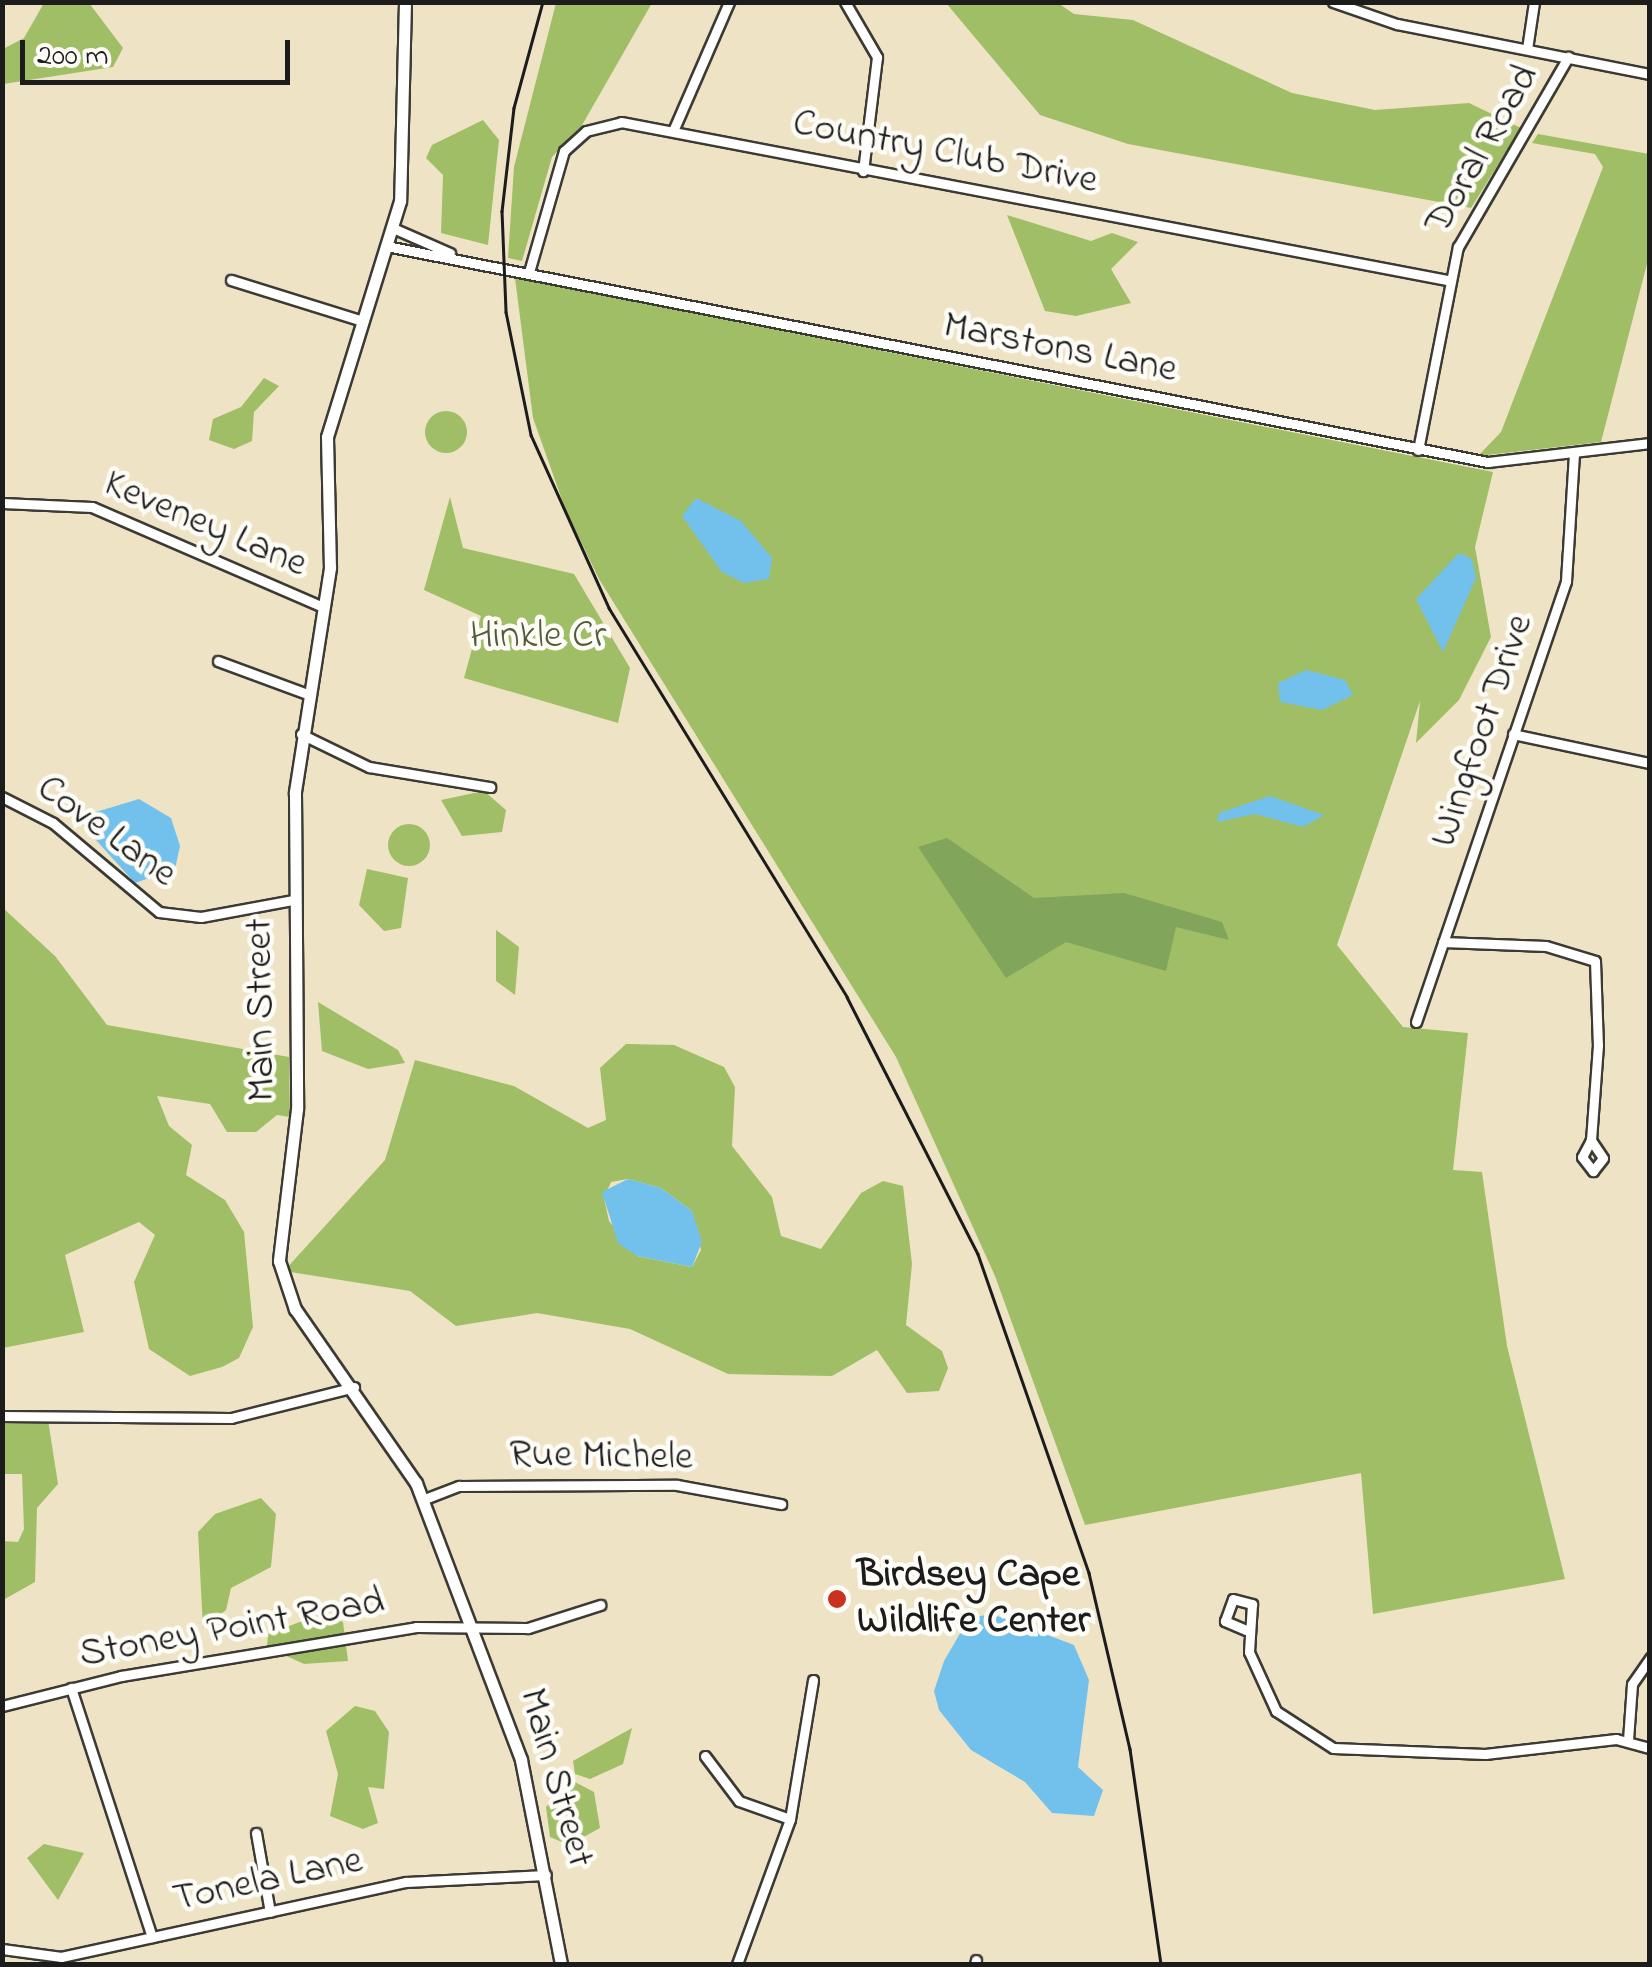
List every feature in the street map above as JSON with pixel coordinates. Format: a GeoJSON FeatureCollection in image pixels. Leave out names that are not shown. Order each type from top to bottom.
{"type":"FeatureCollection","features":[{"type":"Feature","properties":{"kind":"main road","name":"Main Street"},"geometry":{"type":"LineString","coordinates":[[405,2],[408,106],[395,229],[329,426],[324,607],[301,734],[293,900],[298,1109],[280,1274],[294,1309],[354,1387],[422,1500],[521,1760],[549,1875],[561,1964]]}},
{"type":"Feature","properties":{"kind":"street"},"geometry":{"type":"LineString","coordinates":[[673,131],[729,2]]}},
{"type":"Feature","properties":{"kind":"street"},"geometry":{"type":"LineString","coordinates":[[845,2],[878,57],[864,171]]}},
{"type":"Feature","properties":{"kind":"street"},"geometry":{"type":"LineString","coordinates":[[1333,2],[1527,50],[1650,74]]}},
{"type":"Feature","properties":{"kind":"street"},"geometry":{"type":"LineString","coordinates":[[1527,50],[1534,2]]}},
{"type":"Feature","properties":{"kind":"street","name":"Doral Road"},"geometry":{"type":"LineString","coordinates":[[1418,450],[1447,280],[1474,215],[1568,57]]}},
{"type":"Feature","properties":{"kind":"street","name":"Country Club Drive"},"geometry":{"type":"LineString","coordinates":[[529,272],[548,188],[574,140],[621,122],[1447,280]]}},
{"type":"Feature","properties":{"kind":"street","name":"Marstons Lane"},"geometry":{"type":"LineString","coordinates":[[395,229],[462,258]]}},
{"type":"Feature","properties":{"kind":"street","name":"Marstons Lane"},"geometry":{"type":"LineString","coordinates":[[391,248],[462,258],[1418,450],[1502,462],[1650,443]]}},
{"type":"Feature","properties":{"kind":"street"},"geometry":{"type":"LineString","coordinates":[[230,280],[363,321]]}},
{"type":"Feature","properties":{"kind":"street","name":"Wingfoot Drive"},"geometry":{"type":"LineString","coordinates":[[1416,1022],[1569,567],[1574,454]]}},
{"type":"Feature","properties":{"kind":"street","name":"Keveney Lane"},"geometry":{"type":"LineString","coordinates":[[2,503],[78,502],[324,607]]}},
{"type":"Feature","properties":{"kind":"street"},"geometry":{"type":"LineString","coordinates":[[218,661],[307,694]]}},
{"type":"Feature","properties":{"kind":"street"},"geometry":{"type":"LineString","coordinates":[[301,734],[369,767],[490,787]]}},
{"type":"Feature","properties":{"kind":"street"},"geometry":{"type":"LineString","coordinates":[[1513,734],[1648,764],[1650,776]]}},
{"type":"Feature","properties":{"kind":"street","name":"Cove Lane"},"geometry":{"type":"LineString","coordinates":[[2,797],[53,823],[159,912],[201,916],[293,900]]}},
{"type":"Feature","properties":{"kind":"street"},"geometry":{"type":"LineString","coordinates":[[1444,942],[1546,946],[1595,961],[1591,1140]]}},
{"type":"Feature","properties":{"kind":"street"},"geometry":{"type":"LineString","coordinates":[[2,1416],[232,1418],[354,1387]]}},
{"type":"Feature","properties":{"kind":"street","name":"Rue Michele"},"geometry":{"type":"LineString","coordinates":[[422,1500],[459,1486],[658,1484],[782,1504]]}},
{"type":"Feature","properties":{"kind":"street","name":"Stoney Point Road"},"geometry":{"type":"LineString","coordinates":[[2,1706],[70,1688],[376,1634],[528,1628],[600,1606]]}},
{"type":"Feature","properties":{"kind":"street"},"geometry":{"type":"LineString","coordinates":[[1246,1630],[1276,1711],[1333,1748],[1461,1755],[1628,1740],[1650,1748]]}},
{"type":"Feature","properties":{"kind":"street"},"geometry":{"type":"LineString","coordinates":[[1628,1740],[1632,1684],[1650,1658]]}},
{"type":"Feature","properties":{"kind":"street"},"geometry":{"type":"LineString","coordinates":[[736,1964],[790,1819],[813,1680]]}},
{"type":"Feature","properties":{"kind":"street"},"geometry":{"type":"LineString","coordinates":[[70,1688],[152,1937]]}},
{"type":"Feature","properties":{"kind":"street"},"geometry":{"type":"LineString","coordinates":[[704,1756],[740,1802],[790,1819]]}},
{"type":"Feature","properties":{"kind":"street"},"geometry":{"type":"LineString","coordinates":[[256,1833],[270,1912]]}},
{"type":"Feature","properties":{"kind":"street","name":"Tonela Lane"},"geometry":{"type":"LineString","coordinates":[[2,1948],[61,1957],[433,1878],[549,1875]]}},
{"type":"Feature","properties":{"kind":"green space"},"geometry":{"type":"Polygon","coordinates":[[[44,3],[89,3],[123,48],[113,67],[3,84],[3,49],[24,38],[44,3]]]}},
{"type":"Feature","properties":{"kind":"green space"},"geometry":{"type":"Polygon","coordinates":[[[556,3],[652,3],[581,127],[552,157],[522,261],[508,258],[514,167],[556,3]]]}},
{"type":"Feature","properties":{"kind":"green space"},"geometry":{"type":"Polygon","coordinates":[[[946,3],[1058,3],[1074,14],[1133,20],[1292,93],[1375,110],[1469,103],[1521,128],[1471,208],[1128,144],[1040,115],[946,3]]]}},
{"type":"Feature","properties":{"kind":"green space"},"geometry":{"type":"Polygon","coordinates":[[[483,120],[499,140],[488,245],[441,233],[443,175],[426,158],[432,145],[483,120]]]}},
{"type":"Feature","properties":{"kind":"green space"},"geometry":{"type":"Polygon","coordinates":[[[1538,134],[1649,154],[1649,256],[1601,442],[1478,456],[1501,432],[1603,167],[1595,154],[1532,143],[1538,134]]]}},
{"type":"Feature","properties":{"kind":"green space"},"geometry":{"type":"Polygon","coordinates":[[[1007,215],[1091,241],[1112,233],[1138,242],[1111,269],[1131,303],[1076,316],[1045,311],[1007,215]]]}},
{"type":"Feature","properties":{"kind":"green space"},"geometry":{"type":"Polygon","coordinates":[[[515,278],[1493,472],[1475,547],[1491,637],[1459,700],[1416,743],[1420,701],[1337,945],[1403,1027],[1468,1033],[1453,1170],[1482,1172],[1507,1346],[1565,1579],[1373,1614],[1361,1473],[1085,1525],[995,1276],[896,1057],[599,579],[566,511],[533,418],[515,278]]]}},
{"type":"Feature","properties":{"kind":"green space"},"geometry":{"type":"Polygon","coordinates":[[[264,378],[279,386],[254,412],[252,441],[234,449],[209,440],[213,419],[241,407],[264,378]]]}},
{"type":"Feature","properties":{"kind":"green space"},"geometry":{"type":"Polygon","coordinates":[[[446,411],[461,417],[467,432],[461,447],[446,453],[431,447],[425,432],[431,417],[446,411]]]}},
{"type":"Feature","properties":{"kind":"green space","name":"Hinkle Cr"},"geometry":{"type":"Polygon","coordinates":[[[450,497],[463,548],[574,574],[630,668],[618,723],[464,678],[481,616],[424,590],[450,497]]]}},
{"type":"Feature","properties":{"kind":"green space"},"geometry":{"type":"Polygon","coordinates":[[[484,791],[506,810],[502,832],[462,836],[441,800],[484,791]]]}},
{"type":"Feature","properties":{"kind":"green space"},"geometry":{"type":"Polygon","coordinates":[[[409,824],[424,830],[430,845],[424,860],[409,866],[394,860],[388,845],[394,830],[409,824]]]}},
{"type":"Feature","properties":{"kind":"green space"},"geometry":{"type":"Polygon","coordinates":[[[947,838],[1034,898],[1124,893],[1222,922],[1229,940],[1176,927],[1166,971],[1066,942],[1006,978],[918,847],[947,838]]]}},
{"type":"Feature","properties":{"kind":"green space"},"geometry":{"type":"Polygon","coordinates":[[[367,869],[408,878],[401,928],[384,931],[359,905],[367,869]]]}},
{"type":"Feature","properties":{"kind":"green space"},"geometry":{"type":"Polygon","coordinates":[[[3,908],[55,956],[107,1025],[289,1057],[290,1117],[277,1115],[256,1132],[227,1132],[210,1104],[157,1096],[169,1126],[192,1145],[186,1175],[225,1200],[244,1232],[253,1327],[239,1358],[222,1367],[190,1376],[149,1349],[134,1282],[155,1235],[139,1222],[65,1255],[84,1332],[3,1348],[3,908]]]}},
{"type":"Feature","properties":{"kind":"green space"},"geometry":{"type":"Polygon","coordinates":[[[496,930],[519,947],[515,995],[496,981],[496,930]]]}},
{"type":"Feature","properties":{"kind":"green space"},"geometry":{"type":"Polygon","coordinates":[[[318,1002],[398,1050],[405,1063],[368,1069],[322,1051],[318,1002]]]}},
{"type":"Feature","properties":{"kind":"green space"},"geometry":{"type":"Polygon","coordinates":[[[626,1044],[674,1045],[724,1067],[735,1087],[732,1146],[772,1197],[781,1236],[821,1249],[861,1193],[883,1181],[903,1186],[912,1264],[906,1325],[942,1351],[948,1368],[939,1391],[907,1393],[877,1350],[832,1376],[728,1374],[630,1329],[537,1313],[456,1326],[410,1291],[284,1271],[385,1160],[415,1060],[514,1086],[588,1128],[606,1120],[600,1068],[626,1044]],[[628,1179],[611,1182],[604,1198],[609,1221],[637,1256],[692,1267],[701,1250],[692,1211],[661,1188],[628,1179]]]}},
{"type":"Feature","properties":{"kind":"green space"},"geometry":{"type":"Polygon","coordinates":[[[3,1419],[48,1420],[58,1484],[37,1508],[35,1582],[3,1600],[2,1541],[18,1542],[24,1529],[22,1474],[3,1474],[3,1419]]]}},
{"type":"Feature","properties":{"kind":"green space"},"geometry":{"type":"Polygon","coordinates":[[[261,1498],[276,1514],[271,1567],[231,1588],[226,1610],[203,1628],[198,1532],[215,1514],[261,1498]]]}},
{"type":"Feature","properties":{"kind":"green space"},"geometry":{"type":"Polygon","coordinates":[[[321,1614],[343,1622],[348,1661],[304,1664],[267,1647],[268,1634],[321,1614]]]}},
{"type":"Feature","properties":{"kind":"green space"},"geometry":{"type":"Polygon","coordinates":[[[355,1706],[375,1711],[389,1732],[384,1789],[368,1787],[378,1823],[363,1829],[330,1816],[338,1774],[326,1731],[355,1706]]]}},
{"type":"Feature","properties":{"kind":"green space"},"geometry":{"type":"Polygon","coordinates":[[[632,1728],[623,1764],[590,1779],[575,1774],[573,1761],[632,1728]]]}},
{"type":"Feature","properties":{"kind":"green space"},"geometry":{"type":"Polygon","coordinates":[[[571,1780],[594,1792],[600,1828],[569,1845],[550,1837],[546,1807],[571,1780]]]}},
{"type":"Feature","properties":{"kind":"green space"},"geometry":{"type":"Polygon","coordinates":[[[44,1844],[84,1853],[58,1900],[27,1858],[44,1844]]]}},
{"type":"Feature","properties":{"kind":"water"},"geometry":{"type":"Polygon","coordinates":[[[696,498],[741,521],[772,558],[769,579],[744,583],[722,572],[682,516],[696,498]]]}},
{"type":"Feature","properties":{"kind":"water"},"geometry":{"type":"Polygon","coordinates":[[[1459,553],[1472,559],[1476,578],[1443,652],[1416,599],[1459,553]]]}},
{"type":"Feature","properties":{"kind":"water"},"geometry":{"type":"Polygon","coordinates":[[[1306,670],[1345,680],[1353,695],[1322,710],[1280,702],[1278,683],[1306,670]]]}},
{"type":"Feature","properties":{"kind":"water"},"geometry":{"type":"Polygon","coordinates":[[[1270,796],[1324,815],[1303,827],[1255,814],[1217,822],[1219,813],[1270,796]]]}},
{"type":"Feature","properties":{"kind":"water"},"geometry":{"type":"Polygon","coordinates":[[[139,799],[171,818],[180,846],[175,869],[135,883],[76,818],[139,799]]]}},
{"type":"Feature","properties":{"kind":"water"},"geometry":{"type":"Polygon","coordinates":[[[628,1179],[661,1188],[692,1211],[702,1242],[692,1267],[637,1256],[618,1243],[602,1192],[628,1179]]]}},
{"type":"Feature","properties":{"kind":"water"},"geometry":{"type":"Polygon","coordinates":[[[992,1614],[1074,1645],[1089,1680],[1078,1767],[1103,1790],[1094,1816],[1052,1813],[1025,1782],[971,1750],[939,1710],[934,1691],[944,1661],[969,1618],[992,1614]]]}},
{"type":"Feature","properties":{"kind":"railway"},"geometry":{"type":"LineString","coordinates":[[543,2],[514,108],[502,211],[506,312],[531,435],[609,608],[847,997],[978,1254],[1089,1573],[1130,1749],[1161,1964]]}},
{"type":"Feature","properties":{"kind":"place","name":"Birdsey Cape Wildlife Center"},"geometry":{"type":"Point","coordinates":[837,1599]}}]}
